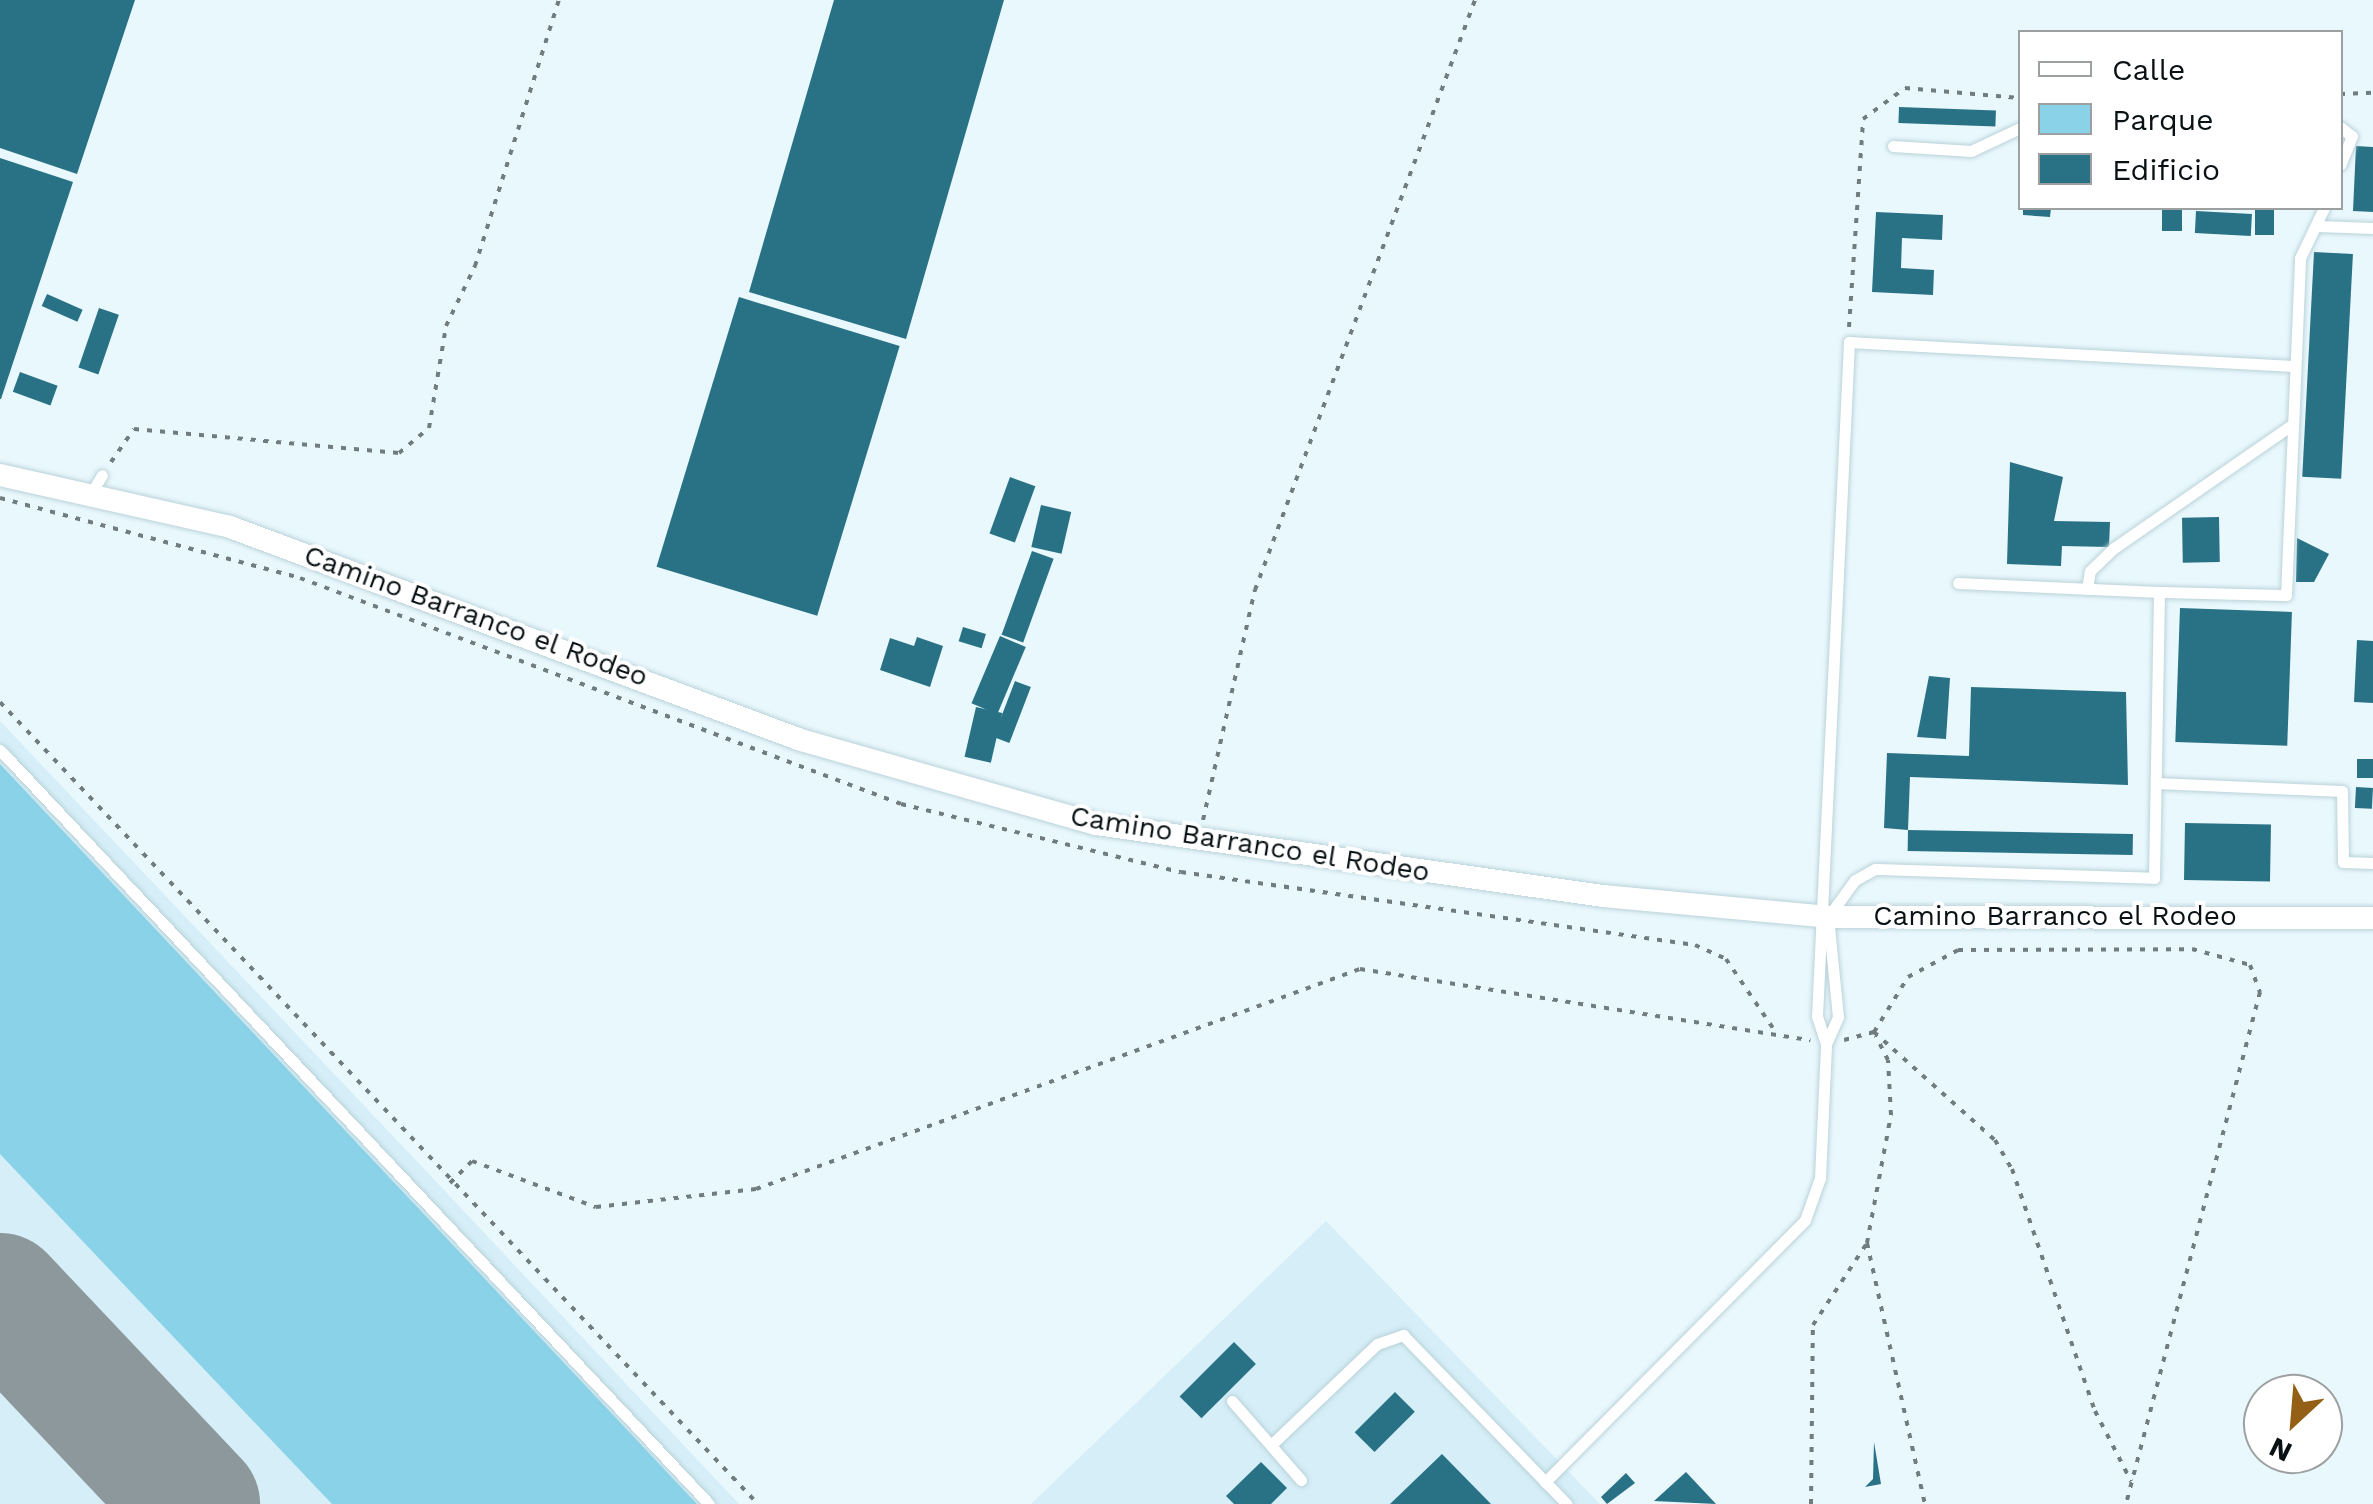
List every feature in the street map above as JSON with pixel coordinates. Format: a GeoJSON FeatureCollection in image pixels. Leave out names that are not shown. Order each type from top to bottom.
{"type":"FeatureCollection","features":[{"type":"Feature","properties":{"kind":"street","name":"Camino Barranco el Rodeo"},"geometry":{"type":"LineString","coordinates":[[0,475],[96,485],[230,527],[903,773],[1198,840],[1828,917],[2373,918]]}},
{"type":"Feature","properties":{"kind":"lane"},"geometry":{"type":"LineString","coordinates":[[1893,146],[1971,151],[2018,129]]}},
{"type":"Feature","properties":{"kind":"lane"},"geometry":{"type":"LineString","coordinates":[[2343,129],[2352,136],[2343,158]]}},
{"type":"Feature","properties":{"kind":"lane"},"geometry":{"type":"LineString","coordinates":[[1958,583],[2286,595],[2292,366],[2300,258],[2323,210]]}},
{"type":"Feature","properties":{"kind":"lane"},"geometry":{"type":"LineString","coordinates":[[2316,226],[2373,228]]}},
{"type":"Feature","properties":{"kind":"lane"},"geometry":{"type":"LineString","coordinates":[[1826,1044],[1817,1016],[1828,917],[1848,342],[2292,366]]}},
{"type":"Feature","properties":{"kind":"lane"},"geometry":{"type":"LineString","coordinates":[[2087,588],[2090,571],[2114,548],[2290,426]]}},
{"type":"Feature","properties":{"kind":"lane"},"geometry":{"type":"LineString","coordinates":[[1828,917],[1874,869],[2154,878],[2159,592]]}},
{"type":"Feature","properties":{"kind":"lane"},"geometry":{"type":"LineString","coordinates":[[0,750],[709,1504]]}},
{"type":"Feature","properties":{"kind":"lane"},"geometry":{"type":"LineString","coordinates":[[2156,783],[2342,790],[2343,862],[2373,863]]}},
{"type":"Feature","properties":{"kind":"lane"},"geometry":{"type":"LineString","coordinates":[[1545,1482],[1806,1220],[1820,1178],[1826,1044],[1840,980],[1828,917]]}},
{"type":"Feature","properties":{"kind":"lane"},"geometry":{"type":"LineString","coordinates":[[1271,1445],[1377,1344],[1403,1335],[1566,1504]]}},
{"type":"Feature","properties":{"kind":"lane"},"geometry":{"type":"LineString","coordinates":[[1232,1401],[1301,1480]]}},
{"type":"Feature","properties":{"kind":"path"},"geometry":{"type":"LineString","coordinates":[[96,485],[134,428],[399,453],[429,428],[446,326],[474,266],[559,0]]}},
{"type":"Feature","properties":{"kind":"path"},"geometry":{"type":"LineString","coordinates":[[1198,840],[1255,590],[1474,0]]}},
{"type":"Feature","properties":{"kind":"path"},"geometry":{"type":"LineString","coordinates":[[1848,342],[1863,119],[1905,88],[2018,98]]}},
{"type":"Feature","properties":{"kind":"path"},"geometry":{"type":"LineString","coordinates":[[2343,94],[2373,93]]}},
{"type":"Feature","properties":{"kind":"path"},"geometry":{"type":"LineString","coordinates":[[0,702],[450,1183],[758,1504]]}},
{"type":"Feature","properties":{"kind":"path"},"geometry":{"type":"LineString","coordinates":[[450,1183],[472,1161],[596,1207],[756,1189],[1360,970],[1683,1014],[1826,1044],[1874,1032],[1908,978],[1958,950],[2192,949],[2250,965],[2260,992],[2126,1504]]}},
{"type":"Feature","properties":{"kind":"path"},"geometry":{"type":"LineString","coordinates":[[1812,1504],[1813,1325],[1867,1243],[1891,1115],[1888,1060],[1874,1032]]}},
{"type":"Feature","properties":{"kind":"path"},"geometry":{"type":"LineString","coordinates":[[1874,1032],[1995,1140],[2012,1168],[2095,1411],[2132,1482]]}},
{"type":"Feature","properties":{"kind":"path"},"geometry":{"type":"LineString","coordinates":[[1867,1243],[1924,1504]]}},
{"type":"Feature","properties":{"kind":"shaded area"},"geometry":{"type":"Polygon","coordinates":[[[0,721],[426,1171],[739,1504],[0,1504],[0,721]]]}},
{"type":"Feature","properties":{"kind":"shaded area"},"geometry":{"type":"Polygon","coordinates":[[[1326,1221],[1600,1504],[1031,1504],[1326,1221]]]}},
{"type":"Feature","properties":{"kind":"green space"},"geometry":{"type":"Polygon","coordinates":[[[0,764],[697,1504],[332,1504],[0,1154],[0,764]]]}},
{"type":"Feature","properties":{"kind":"building"},"geometry":{"type":"Polygon","coordinates":[[[0,0],[135,0],[77,174],[0,148],[0,0]]]}},
{"type":"Feature","properties":{"kind":"building"},"geometry":{"type":"Polygon","coordinates":[[[834,0],[1004,0],[906,339],[749,292],[834,0]]]}},
{"type":"Feature","properties":{"kind":"building"},"geometry":{"type":"Polygon","coordinates":[[[1899,107],[1996,110],[1995,126],[1898,123],[1899,107]]]}},
{"type":"Feature","properties":{"kind":"building"},"geometry":{"type":"Polygon","coordinates":[[[2356,146],[2373,147],[2373,212],[2353,211],[2356,146]]]}},
{"type":"Feature","properties":{"kind":"building"},"geometry":{"type":"Polygon","coordinates":[[[0,158],[73,182],[1,399],[0,399],[0,158]]]}},
{"type":"Feature","properties":{"kind":"building"},"geometry":{"type":"Polygon","coordinates":[[[2023,210],[2051,210],[2050,217],[2023,215],[2023,210]]]}},
{"type":"Feature","properties":{"kind":"building"},"geometry":{"type":"Polygon","coordinates":[[[2162,210],[2182,210],[2182,231],[2162,231],[2162,210]]]}},
{"type":"Feature","properties":{"kind":"building"},"geometry":{"type":"Polygon","coordinates":[[[2255,210],[2274,210],[2274,235],[2255,235],[2255,210]]]}},
{"type":"Feature","properties":{"kind":"building"},"geometry":{"type":"Polygon","coordinates":[[[2196,211],[2252,214],[2251,236],[2195,233],[2196,211]]]}},
{"type":"Feature","properties":{"kind":"building"},"geometry":{"type":"Polygon","coordinates":[[[1876,212],[1943,215],[1942,240],[1902,238],[1901,268],[1934,270],[1933,295],[1872,292],[1876,212]]]}},
{"type":"Feature","properties":{"kind":"building"},"geometry":{"type":"Polygon","coordinates":[[[2314,252],[2353,254],[2341,479],[2302,477],[2314,252]]]}},
{"type":"Feature","properties":{"kind":"building"},"geometry":{"type":"Polygon","coordinates":[[[47,294],[83,310],[77,322],[42,306],[47,294]]]}},
{"type":"Feature","properties":{"kind":"building"},"geometry":{"type":"Polygon","coordinates":[[[739,297],[900,346],[817,616],[657,567],[739,297]]]}},
{"type":"Feature","properties":{"kind":"building"},"geometry":{"type":"Polygon","coordinates":[[[99,308],[119,315],[98,374],[78,368],[99,308]]]}},
{"type":"Feature","properties":{"kind":"building"},"geometry":{"type":"Polygon","coordinates":[[[20,372],[58,386],[50,405],[13,392],[20,372]]]}},
{"type":"Feature","properties":{"kind":"building"},"geometry":{"type":"Polygon","coordinates":[[[2010,462],[2063,477],[2054,521],[2110,522],[2109,547],[2062,546],[2061,566],[2007,564],[2010,462]]]}},
{"type":"Feature","properties":{"kind":"building"},"geometry":{"type":"Polygon","coordinates":[[[1010,477],[1035,486],[1015,543],[989,533],[1010,477]]]}},
{"type":"Feature","properties":{"kind":"building"},"geometry":{"type":"Polygon","coordinates":[[[1041,505],[1071,512],[1062,554],[1031,547],[1041,505]]]}},
{"type":"Feature","properties":{"kind":"building"},"geometry":{"type":"Polygon","coordinates":[[[2219,517],[2220,562],[2183,563],[2182,518],[2219,517]]]}},
{"type":"Feature","properties":{"kind":"building"},"geometry":{"type":"Polygon","coordinates":[[[2297,538],[2329,554],[2314,582],[2296,582],[2297,538]]]}},
{"type":"Feature","properties":{"kind":"building"},"geometry":{"type":"Polygon","coordinates":[[[1032,551],[1054,559],[1023,642],[1002,635],[1032,551]]]}},
{"type":"Feature","properties":{"kind":"building"},"geometry":{"type":"Polygon","coordinates":[[[2180,608],[2292,612],[2287,746],[2175,742],[2180,608]]]}},
{"type":"Feature","properties":{"kind":"building"},"geometry":{"type":"Polygon","coordinates":[[[963,627],[986,634],[982,648],[959,641],[963,627]]]}},
{"type":"Feature","properties":{"kind":"building"},"geometry":{"type":"Polygon","coordinates":[[[1000,636],[1026,647],[997,714],[971,703],[1000,636]]]}},
{"type":"Feature","properties":{"kind":"building"},"geometry":{"type":"Polygon","coordinates":[[[917,637],[943,646],[930,687],[880,670],[890,638],[914,646],[917,637]]]}},
{"type":"Feature","properties":{"kind":"building"},"geometry":{"type":"Polygon","coordinates":[[[2357,640],[2373,641],[2373,703],[2354,702],[2357,640]]]}},
{"type":"Feature","properties":{"kind":"building"},"geometry":{"type":"Polygon","coordinates":[[[1929,676],[1950,678],[1946,739],[1917,737],[1929,676]]]}},
{"type":"Feature","properties":{"kind":"building"},"geometry":{"type":"Polygon","coordinates":[[[1015,681],[1031,687],[1009,743],[993,737],[1015,681]]]}},
{"type":"Feature","properties":{"kind":"building"},"geometry":{"type":"Polygon","coordinates":[[[1971,687],[2126,692],[2128,785],[1910,777],[1908,830],[1884,828],[1887,753],[1969,756],[1971,687]]]}},
{"type":"Feature","properties":{"kind":"building"},"geometry":{"type":"Polygon","coordinates":[[[976,707],[1002,713],[991,763],[965,757],[976,707]]]}},
{"type":"Feature","properties":{"kind":"building"},"geometry":{"type":"Polygon","coordinates":[[[2357,759],[2373,759],[2373,778],[2357,778],[2357,759]]]}},
{"type":"Feature","properties":{"kind":"building"},"geometry":{"type":"Polygon","coordinates":[[[2356,787],[2373,788],[2372,809],[2355,808],[2356,787]]]}},
{"type":"Feature","properties":{"kind":"building"},"geometry":{"type":"Polygon","coordinates":[[[2185,823],[2271,825],[2270,881],[2184,880],[2185,823]]]}},
{"type":"Feature","properties":{"kind":"building"},"geometry":{"type":"Polygon","coordinates":[[[1908,830],[2133,834],[2133,855],[1908,851],[1908,830]]]}},
{"type":"Feature","properties":{"kind":"building"},"geometry":{"type":"Polygon","coordinates":[[[1234,1342],[1256,1364],[1201,1418],[1180,1396],[1234,1342]]]}},
{"type":"Feature","properties":{"kind":"building"},"geometry":{"type":"Polygon","coordinates":[[[1395,1392],[1415,1412],[1374,1452],[1355,1432],[1395,1392]]]}},
{"type":"Feature","properties":{"kind":"building"},"geometry":{"type":"Polygon","coordinates":[[[1874,1442],[1881,1484],[1865,1487],[1873,1479],[1874,1442]]]}},
{"type":"Feature","properties":{"kind":"building"},"geometry":{"type":"Polygon","coordinates":[[[1442,1454],[1491,1504],[1390,1504],[1442,1454]]]}},
{"type":"Feature","properties":{"kind":"building"},"geometry":{"type":"Polygon","coordinates":[[[1261,1462],[1287,1488],[1271,1504],[1234,1504],[1226,1496],[1261,1462]]]}},
{"type":"Feature","properties":{"kind":"building"},"geometry":{"type":"Polygon","coordinates":[[[1686,1472],[1716,1504],[1654,1501],[1686,1472]]]}},
{"type":"Feature","properties":{"kind":"building"},"geometry":{"type":"Polygon","coordinates":[[[1626,1473],[1635,1483],[1607,1504],[1601,1497],[1626,1473]]]}},
{"type":"Feature","properties":{"kind":"runway"},"geometry":{"type":"LineString","coordinates":[[0,1298],[195,1504]]}}]}
